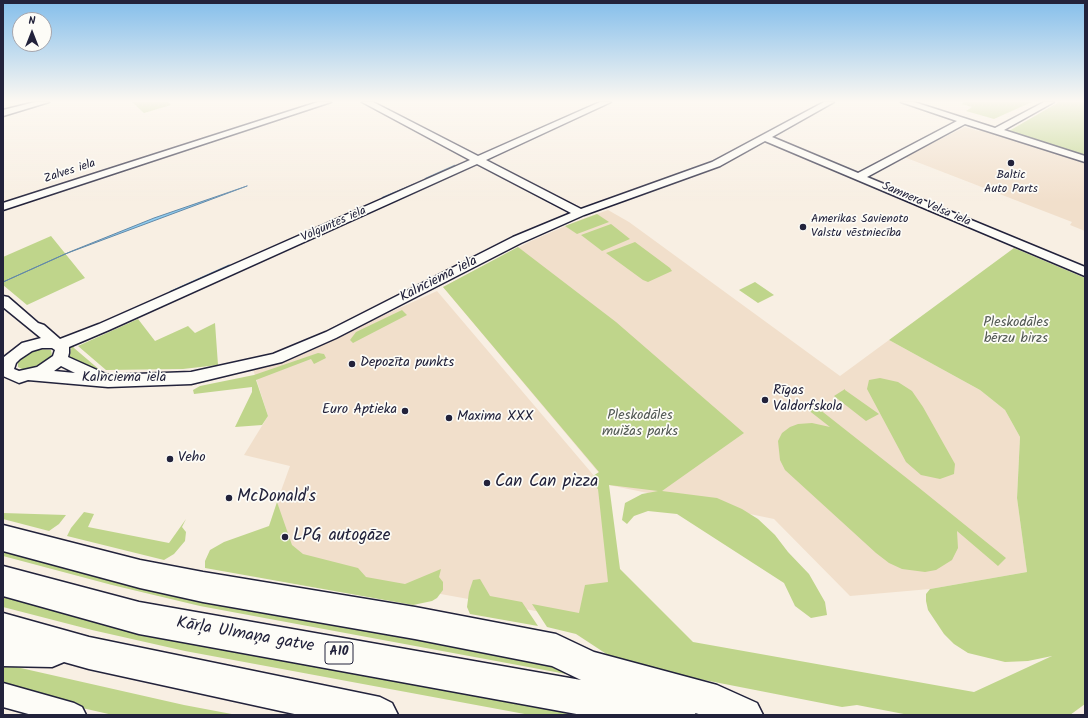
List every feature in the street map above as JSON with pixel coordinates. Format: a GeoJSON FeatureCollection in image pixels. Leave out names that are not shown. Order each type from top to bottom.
{"type":"FeatureCollection","features":[{"type":"Feature","properties":{"kind":"highway"},"geometry":{"type":"LineString","coordinates":[[3,538],[140,574],[203,588],[415,623],[556,650],[589,667],[717,702],[745,715]]}},
{"type":"Feature","properties":{"kind":"highway","name":"Kārļa Ulmaņa gatve"},"geometry":{"type":"LineString","coordinates":[[3,581],[139,618],[678,715]]}},
{"type":"Feature","properties":{"kind":"highway"},"geometry":{"type":"LineString","coordinates":[[3,629],[89,652],[377,715]]}},
{"type":"Feature","properties":{"kind":"highway"},"geometry":{"type":"LineString","coordinates":[[3,650],[89,652]]}},
{"type":"Feature","properties":{"kind":"street","name":"Zalves iela"},"geometry":{"type":"LineString","coordinates":[[3,207],[224,136]]}},
{"type":"Feature","properties":{"kind":"street"},"geometry":{"type":"LineString","coordinates":[[432,136],[580,213]]}},
{"type":"Feature","properties":{"kind":"street","name":"Volguntes iela"},"geometry":{"type":"LineString","coordinates":[[57,349],[534,136]]}},
{"type":"Feature","properties":{"kind":"street","name":"Kalnciema iela"},"geometry":{"type":"LineString","coordinates":[[5,358],[6,371],[9,374],[20,377],[29,375],[108,381],[191,378],[277,358],[331,335],[517,240],[580,213],[716,164],[770,136]]}},
{"type":"Feature","properties":{"kind":"street"},"geometry":{"type":"LineString","coordinates":[[858,176],[936,136]]}},
{"type":"Feature","properties":{"kind":"street"},"geometry":{"type":"LineString","coordinates":[[1013,136],[1085,159]]}},
{"type":"Feature","properties":{"kind":"street","name":"Samnera Velsa iela"},"geometry":{"type":"LineString","coordinates":[[766,138],[1085,272]]}},
{"type":"Feature","properties":{"kind":"street"},"geometry":{"type":"LineString","coordinates":[[3,300],[32,326],[39,328],[57,349]]}},
{"type":"Feature","properties":{"kind":"street"},"geometry":{"type":"LineString","coordinates":[[26,348],[33,336],[32,326]]}},
{"type":"Feature","properties":{"kind":"street"},"geometry":{"type":"LineString","coordinates":[[5,358],[26,348],[42,343],[57,349],[108,381]]}},
{"type":"Feature","properties":{"kind":"street"},"geometry":{"type":"LineString","coordinates":[[29,375],[41,372],[57,349]]}},
{"type":"Feature","properties":{"kind":"street"},"geometry":{"type":"LineString","coordinates":[[3,695],[74,715]]}},
{"type":"Feature","properties":{"kind":"shaded area"},"geometry":{"type":"Polygon","coordinates":[[[948,136],[998,136],[1085,163],[1085,231],[1070,225],[1072,222],[904,157],[948,136]]]}},
{"type":"Feature","properties":{"kind":"shaded area","name":"Rīgas Valdorfskola"},"geometry":{"type":"Polygon","coordinates":[[[608,210],[629,222],[840,376],[889,340],[980,390],[1005,410],[1020,437],[1017,498],[1027,572],[930,589],[850,596],[774,519],[609,485],[443,287],[531,241],[577,221],[608,210]]]}},
{"type":"Feature","properties":{"kind":"shaded area"},"geometry":{"type":"Polygon","coordinates":[[[437,291],[601,484],[614,589],[586,620],[295,568],[277,502],[290,466],[244,455],[268,416],[253,369],[279,363],[437,291]]]}},
{"type":"Feature","properties":{"kind":"green space"},"geometry":{"type":"Polygon","coordinates":[[[1023,136],[1085,136],[1085,156],[1023,136]]]}},
{"type":"Feature","properties":{"kind":"green space"},"geometry":{"type":"Polygon","coordinates":[[[597,214],[609,222],[577,234],[565,226],[597,214]]]}},
{"type":"Feature","properties":{"kind":"green space"},"geometry":{"type":"Polygon","coordinates":[[[611,224],[630,239],[602,251],[581,235],[611,224]]]}},
{"type":"Feature","properties":{"kind":"green space"},"geometry":{"type":"Polygon","coordinates":[[[51,236],[85,278],[27,305],[3,285],[3,257],[51,236]]]}},
{"type":"Feature","properties":{"kind":"green space"},"geometry":{"type":"Polygon","coordinates":[[[635,242],[672,271],[648,282],[606,253],[635,242]]]}},
{"type":"Feature","properties":{"kind":"green space"},"geometry":{"type":"Polygon","coordinates":[[[518,247],[616,322],[744,433],[662,491],[717,498],[742,509],[758,519],[775,535],[788,552],[809,574],[825,602],[827,615],[811,618],[795,606],[784,583],[677,514],[648,511],[634,516],[627,524],[622,520],[625,503],[642,494],[658,491],[609,485],[620,569],[693,642],[974,692],[1052,656],[1028,661],[1005,662],[968,653],[954,644],[944,634],[928,610],[926,601],[926,594],[930,589],[1027,572],[1017,498],[1020,437],[1005,410],[980,390],[889,340],[1014,248],[1085,278],[1085,704],[1070,715],[909,715],[857,705],[842,707],[648,669],[611,657],[576,634],[547,627],[532,604],[579,613],[585,585],[608,582],[598,489],[587,480],[599,472],[443,287],[518,247]]]}},
{"type":"Feature","properties":{"kind":"green space"},"geometry":{"type":"Polygon","coordinates":[[[755,282],[774,295],[758,303],[739,290],[755,282]]]}},
{"type":"Feature","properties":{"kind":"green space"},"geometry":{"type":"Polygon","coordinates":[[[402,310],[407,315],[353,343],[350,340],[356,332],[402,310]]]}},
{"type":"Feature","properties":{"kind":"green space"},"geometry":{"type":"Polygon","coordinates":[[[138,319],[155,341],[188,326],[195,333],[215,323],[218,365],[183,369],[106,370],[78,346],[138,319]]]}},
{"type":"Feature","properties":{"kind":"green space"},"geometry":{"type":"Polygon","coordinates":[[[72,344],[74,348],[101,371],[69,360],[72,344]]]}},
{"type":"Feature","properties":{"kind":"green space"},"geometry":{"type":"Polygon","coordinates":[[[38,349],[51,350],[52,356],[36,368],[24,370],[18,367],[18,361],[22,357],[38,349]]]}},
{"type":"Feature","properties":{"kind":"green space"},"geometry":{"type":"Polygon","coordinates":[[[318,353],[324,354],[326,358],[314,364],[311,359],[256,380],[268,416],[262,425],[235,427],[252,392],[252,387],[194,394],[193,390],[200,386],[254,375],[318,353]]]}},
{"type":"Feature","properties":{"kind":"green space"},"geometry":{"type":"Polygon","coordinates":[[[880,378],[898,382],[912,391],[923,407],[955,464],[954,474],[940,479],[921,475],[906,462],[867,389],[869,380],[880,378]]]}},
{"type":"Feature","properties":{"kind":"green space"},"geometry":{"type":"Polygon","coordinates":[[[845,389],[879,414],[866,421],[834,396],[845,389]]]}},
{"type":"Feature","properties":{"kind":"green space"},"geometry":{"type":"Polygon","coordinates":[[[814,405],[1006,558],[998,566],[957,531],[958,548],[952,560],[936,570],[925,572],[902,569],[889,563],[876,553],[785,470],[780,460],[778,441],[782,433],[790,427],[798,424],[812,423],[830,427],[807,409],[814,405]]]}},
{"type":"Feature","properties":{"kind":"green space"},"geometry":{"type":"Polygon","coordinates":[[[277,502],[292,545],[303,554],[358,568],[366,577],[405,584],[441,569],[439,577],[443,582],[443,590],[437,598],[432,601],[413,605],[205,568],[205,561],[210,550],[224,542],[269,526],[277,502]]]}},
{"type":"Feature","properties":{"kind":"green space"},"geometry":{"type":"Polygon","coordinates":[[[84,512],[94,514],[88,527],[169,543],[186,519],[182,527],[186,532],[185,541],[174,554],[164,560],[67,536],[71,528],[84,512]]]}},
{"type":"Feature","properties":{"kind":"green space"},"geometry":{"type":"Polygon","coordinates":[[[3,513],[66,515],[59,524],[49,531],[3,519],[3,513]]]}},
{"type":"Feature","properties":{"kind":"green space"},"geometry":{"type":"Polygon","coordinates":[[[3,546],[553,665],[566,674],[200,606],[112,585],[3,556],[3,546]]]}},
{"type":"Feature","properties":{"kind":"green space"},"geometry":{"type":"Polygon","coordinates":[[[480,579],[490,596],[522,602],[538,626],[470,614],[467,607],[469,592],[473,580],[480,579]]]}},
{"type":"Feature","properties":{"kind":"green space"},"geometry":{"type":"Polygon","coordinates":[[[3,597],[37,606],[205,643],[596,715],[530,715],[185,651],[92,630],[3,607],[3,597]]]}},
{"type":"Feature","properties":{"kind":"green space"},"geometry":{"type":"Polygon","coordinates":[[[3,664],[184,705],[237,715],[113,715],[47,700],[3,686],[3,664]]]}},
{"type":"Feature","properties":{"kind":"water"},"geometry":{"type":"Polygon","coordinates":[[[247,186],[67,253],[154,218],[247,186]]]}},
{"type":"Feature","properties":{"kind":"waterway"},"geometry":{"type":"LineString","coordinates":[[426,179],[455,166]]}},
{"type":"Feature","properties":{"kind":"waterway"},"geometry":{"type":"LineString","coordinates":[[383,198],[414,185]]}},
{"type":"Feature","properties":{"kind":"waterway"},"geometry":{"type":"LineString","coordinates":[[171,292],[229,266]]}},
{"type":"Feature","properties":{"kind":"place","name":"Baltic Auto Parts"},"geometry":{"type":"Point","coordinates":[1011,163]}},
{"type":"Feature","properties":{"kind":"place","name":"Amerikas Savienoto Valstu vēstniecība"},"geometry":{"type":"Point","coordinates":[803,227]}},
{"type":"Feature","properties":{"kind":"place","name":"Depozīta punkts"},"geometry":{"type":"Point","coordinates":[352,364]}},
{"type":"Feature","properties":{"kind":"place","name":"Rīgas Valdorfskola"},"geometry":{"type":"Point","coordinates":[765,400]}},
{"type":"Feature","properties":{"kind":"place","name":"Euro Aptieka"},"geometry":{"type":"Point","coordinates":[405,411]}},
{"type":"Feature","properties":{"kind":"place","name":"Maxima XXX"},"geometry":{"type":"Point","coordinates":[449,418]}},
{"type":"Feature","properties":{"kind":"place","name":"Veho"},"geometry":{"type":"Point","coordinates":[170,459]}},
{"type":"Feature","properties":{"kind":"place","name":"Can Can pizza"},"geometry":{"type":"Point","coordinates":[487,483]}},
{"type":"Feature","properties":{"kind":"place","name":"McDonald's"},"geometry":{"type":"Point","coordinates":[229,498]}},
{"type":"Feature","properties":{"kind":"place","name":"LPG autogāze"},"geometry":{"type":"Point","coordinates":[285,537]}},
{"type":"Feature","properties":{"kind":"park label","name":"Pleskodāles bērzu birzs"},"geometry":{"type":"Point","coordinates":[1016,332]}},
{"type":"Feature","properties":{"kind":"park label","name":"Pleskodāles muižas parks"},"geometry":{"type":"Point","coordinates":[640,426]}}]}
